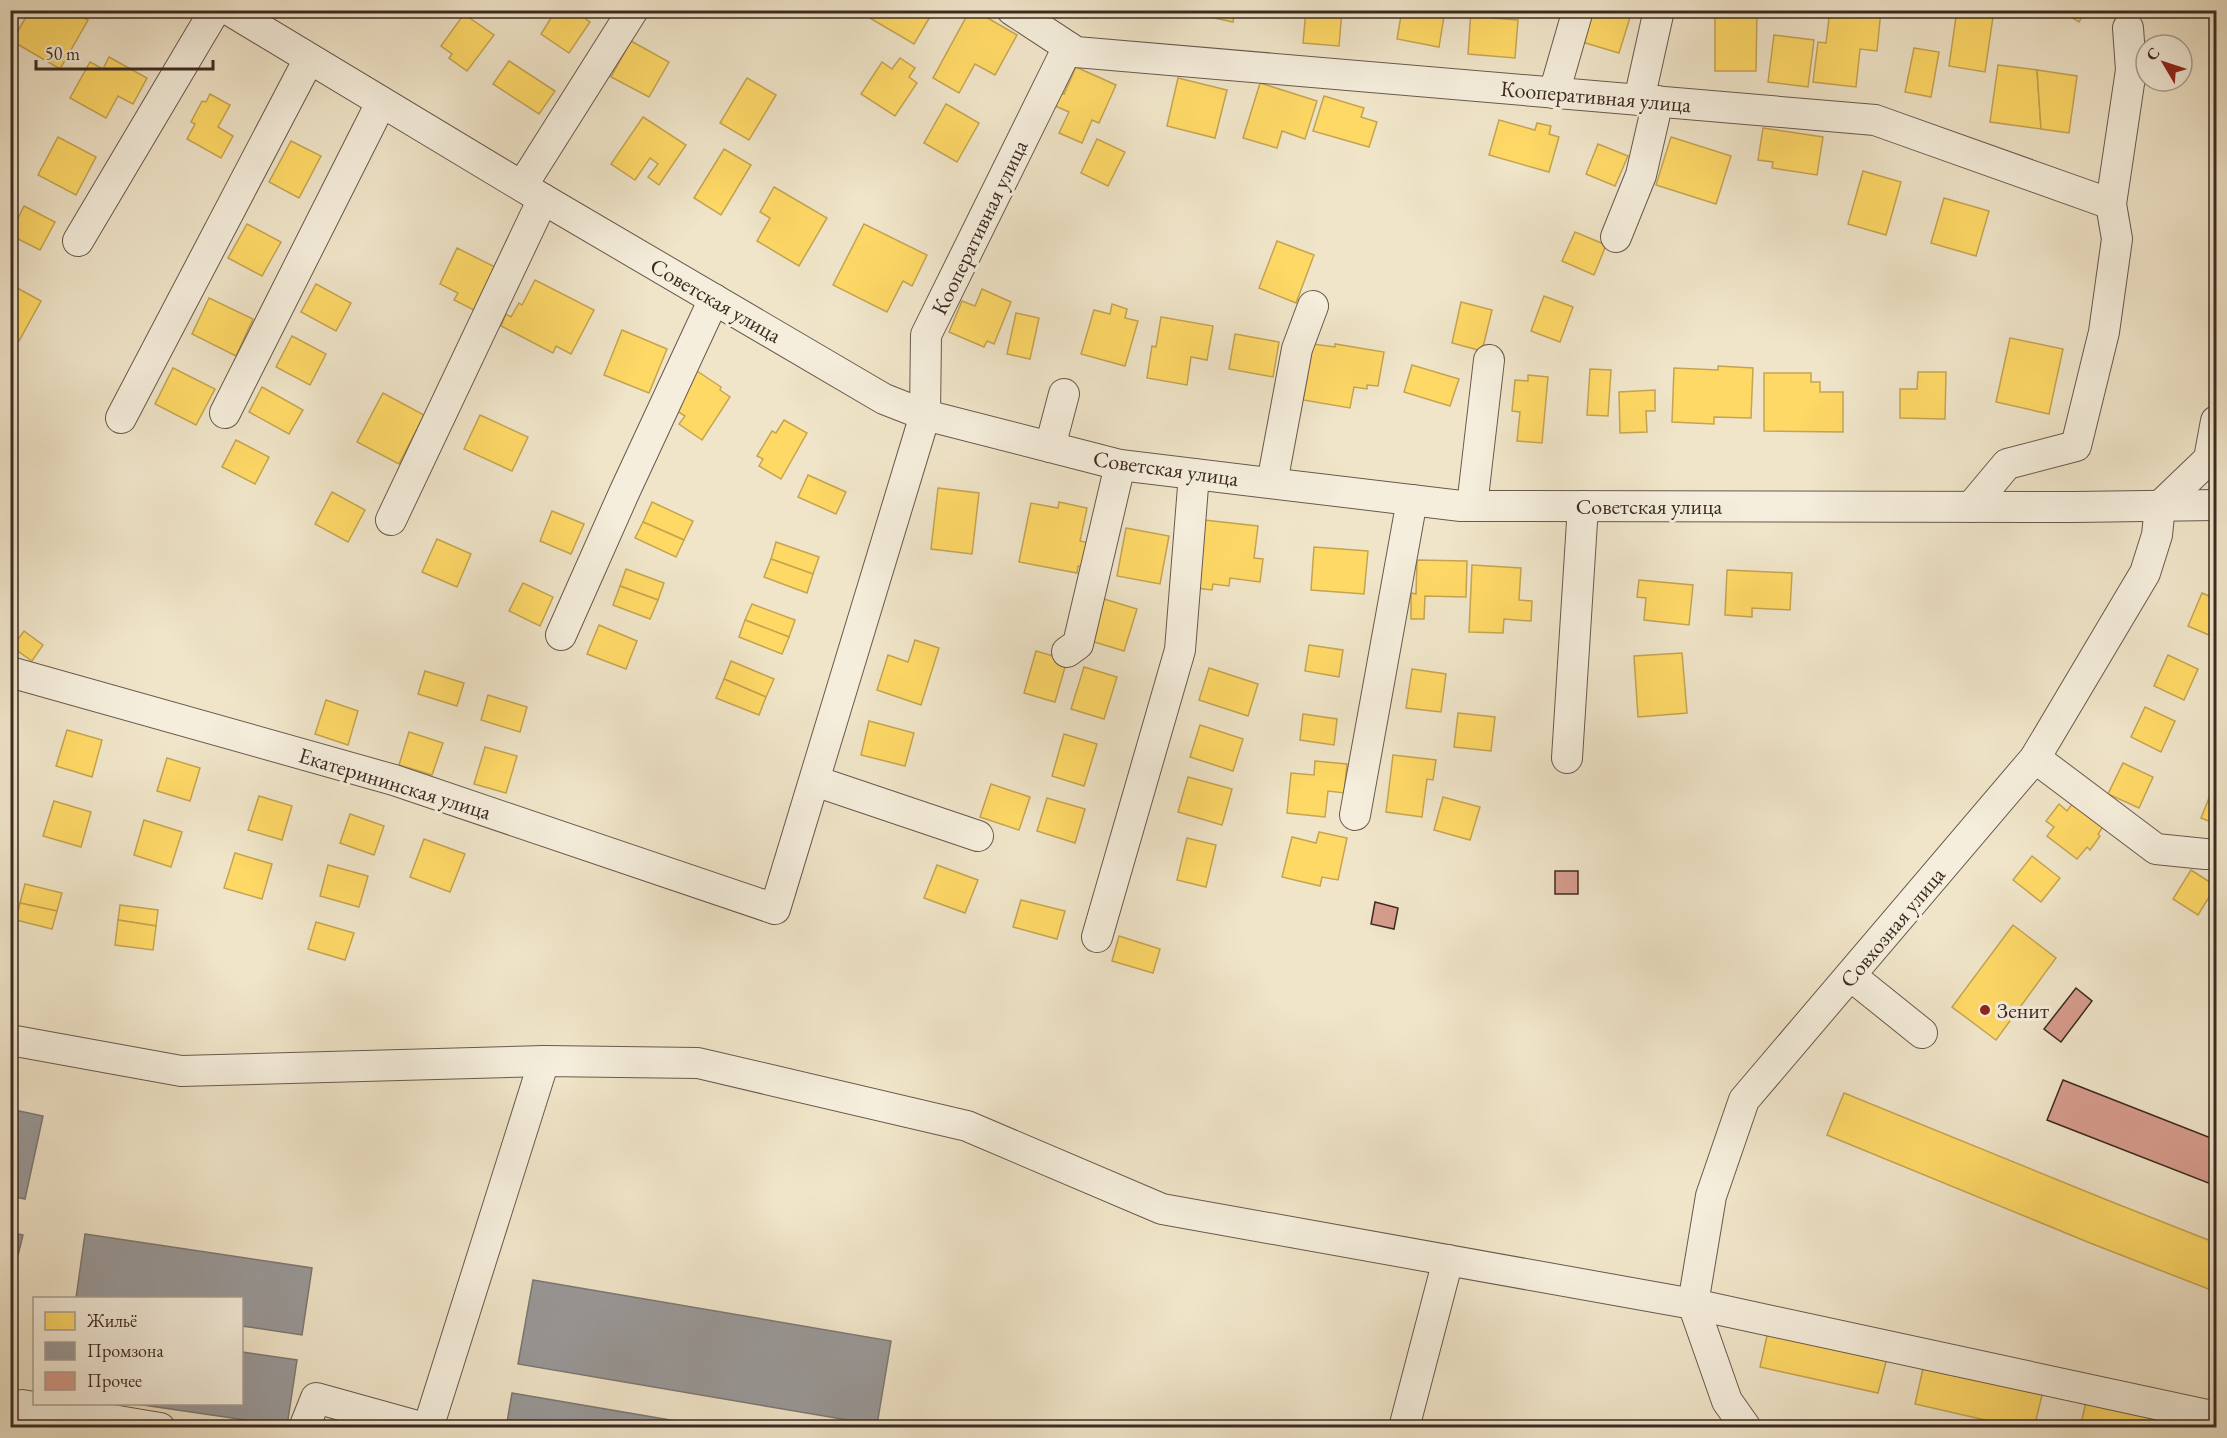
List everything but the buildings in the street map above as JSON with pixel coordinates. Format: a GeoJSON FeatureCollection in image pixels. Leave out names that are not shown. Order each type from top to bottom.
{"type":"FeatureCollection","features":[{"type":"Feature","properties":{"kind":"street"},"geometry":{"type":"LineString","coordinates":[[78,242],[215,10]]}},
{"type":"Feature","properties":{"kind":"street","name":"Советская улица"},"geometry":{"type":"LineString","coordinates":[[229,10],[381,103],[884,399],[925,415],[1120,465],[1472,506],[2074,507],[2217,505]]}},
{"type":"Feature","properties":{"kind":"street"},"geometry":{"type":"LineString","coordinates":[[391,520],[533,192],[633,10]]}},
{"type":"Feature","properties":{"kind":"street","name":"Кооперативная улица"},"geometry":{"type":"LineString","coordinates":[[1012,10],[1076,52],[1875,120],[2111,204]]}},
{"type":"Feature","properties":{"kind":"street"},"geometry":{"type":"LineString","coordinates":[[1554,93],[1578,10]]}},
{"type":"Feature","properties":{"kind":"street"},"geometry":{"type":"LineString","coordinates":[[1616,237],[1641,175],[1659,10]]}},
{"type":"Feature","properties":{"kind":"street"},"geometry":{"type":"LineString","coordinates":[[1971,507],[2007,464],[2076,446],[2104,332],[2117,239],[2111,204],[2131,70],[2128,28]]}},
{"type":"Feature","properties":{"kind":"street","name":"Кооперативная улица"},"geometry":{"type":"LineString","coordinates":[[775,909],[925,415],[926,335],[1068,47]]}},
{"type":"Feature","properties":{"kind":"street"},"geometry":{"type":"LineString","coordinates":[[121,418],[309,59]]}},
{"type":"Feature","properties":{"kind":"street"},"geometry":{"type":"LineString","coordinates":[[225,413],[381,103]]}},
{"type":"Feature","properties":{"kind":"street"},"geometry":{"type":"LineString","coordinates":[[561,635],[714,299]]}},
{"type":"Feature","properties":{"kind":"street"},"geometry":{"type":"LineString","coordinates":[[1272,483],[1297,349],[1313,306]]}},
{"type":"Feature","properties":{"kind":"street"},"geometry":{"type":"LineString","coordinates":[[1472,506],[1489,360]]}},
{"type":"Feature","properties":{"kind":"street"},"geometry":{"type":"LineString","coordinates":[[1050,447],[1064,394]]}},
{"type":"Feature","properties":{"kind":"street"},"geometry":{"type":"LineString","coordinates":[[2148,506],[2209,459],[2217,421]]}},
{"type":"Feature","properties":{"kind":"street"},"geometry":{"type":"LineString","coordinates":[[1067,652],[1077,644],[1120,465]]}},
{"type":"Feature","properties":{"kind":"street"},"geometry":{"type":"LineString","coordinates":[[1097,937],[1180,650],[1194,474]]}},
{"type":"Feature","properties":{"kind":"street"},"geometry":{"type":"LineString","coordinates":[[1354,815],[1412,500]]}},
{"type":"Feature","properties":{"kind":"street"},"geometry":{"type":"LineString","coordinates":[[1567,758],[1583,506]]}},
{"type":"Feature","properties":{"kind":"street","name":"Совхозная улица"},"geometry":{"type":"LineString","coordinates":[[1746,1428],[1726,1414],[1693,1304],[1711,1196],[1744,1100],[2035,758],[2145,573],[2157,535],[2148,506]]}},
{"type":"Feature","properties":{"kind":"street","name":"Екатерининская улица"},"geometry":{"type":"LineString","coordinates":[[10,672],[394,780],[775,909]]}},
{"type":"Feature","properties":{"kind":"street"},"geometry":{"type":"LineString","coordinates":[[2035,758],[2156,849],[2205,854]]}},
{"type":"Feature","properties":{"kind":"street"},"geometry":{"type":"LineString","coordinates":[[815,781],[978,836]]}},
{"type":"Feature","properties":{"kind":"street"},"geometry":{"type":"LineString","coordinates":[[1851,976],[1923,1033]]}},
{"type":"Feature","properties":{"kind":"street"},"geometry":{"type":"LineString","coordinates":[[10,1040],[182,1071],[544,1060],[698,1063],[967,1126],[1162,1209],[1693,1304],[2217,1417]]}},
{"type":"Feature","properties":{"kind":"street"},"geometry":{"type":"LineString","coordinates":[[304,1428],[316,1398],[426,1428],[544,1060]]}},
{"type":"Feature","properties":{"kind":"street"},"geometry":{"type":"LineString","coordinates":[[1404,1428],[1448,1260]]}},
{"type":"Feature","properties":{"kind":"street"},"geometry":{"type":"LineString","coordinates":[[22,1405],[160,1428]]}},
{"type":"Feature","properties":{"kind":"place","name":"Зенит"},"geometry":{"type":"Point","coordinates":[1985,1010]}}]}
